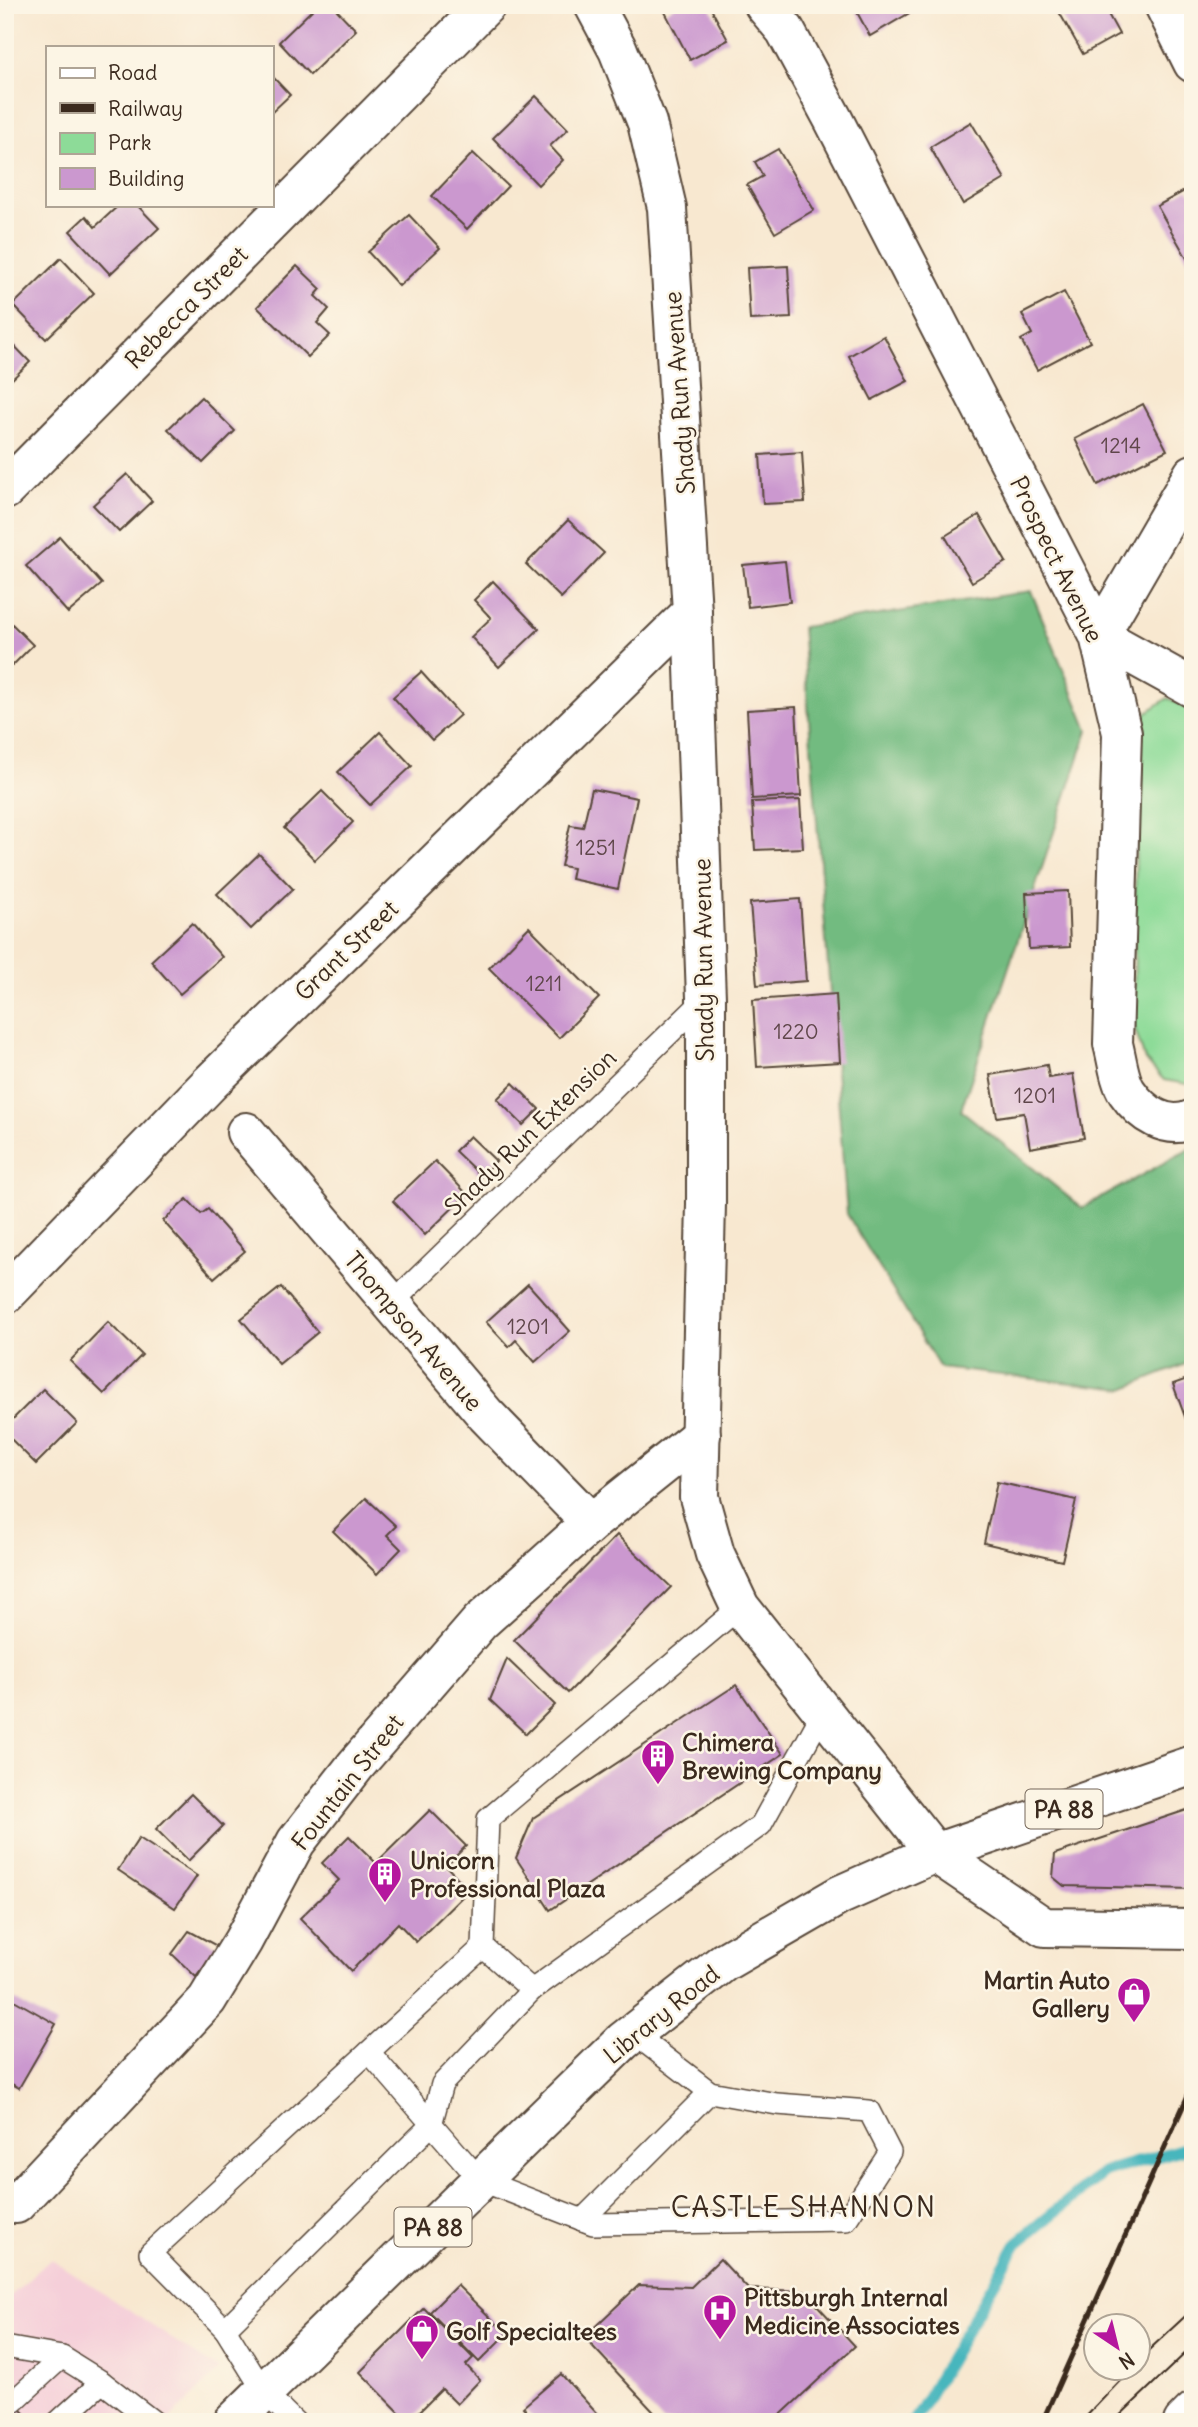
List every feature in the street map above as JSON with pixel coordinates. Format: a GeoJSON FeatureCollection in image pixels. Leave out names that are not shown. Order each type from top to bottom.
{"type":"FeatureCollection","features":[{"type":"Feature","properties":{"kind":"street","name":"Rebecca Street"},"geometry":{"type":"LineString","coordinates":[[5,489],[486,5]]}},
{"type":"Feature","properties":{"kind":"street","name":"Shady Run Avenue"},"geometry":{"type":"LineString","coordinates":[[594,5],[618,50],[647,123],[667,208],[692,612],[706,998],[706,1204],[699,1497],[715,1553],[740,1607],[934,1853],[1044,1927],[1193,1929]]}},
{"type":"Feature","properties":{"kind":"street","name":"Prospect Avenue"},"geometry":{"type":"LineString","coordinates":[[764,5],[785,30],[834,119],[1099,636],[1122,733],[1113,1044],[1126,1091],[1150,1117],[1180,1125],[1193,1119]]}},
{"type":"Feature","properties":{"kind":"street"},"geometry":{"type":"LineString","coordinates":[[1164,5],[1193,63]]}},
{"type":"Feature","properties":{"kind":"street"},"geometry":{"type":"LineString","coordinates":[[1193,474],[1099,636],[1193,688]]}},
{"type":"Feature","properties":{"kind":"street","name":"Grant Street"},"geometry":{"type":"LineString","coordinates":[[5,1295],[210,1083],[692,612]]}},
{"type":"Feature","properties":{"kind":"street","name":"Thompson Avenue"},"geometry":{"type":"LineString","coordinates":[[246,1132],[486,1415],[591,1523]]}},
{"type":"Feature","properties":{"kind":"street","name":"Fountain Street"},"geometry":{"type":"LineString","coordinates":[[16,2204],[207,2000],[243,1941],[296,1842],[356,1765],[480,1622],[591,1523],[701,1435]]}},
{"type":"Feature","properties":{"kind":"street","name":"Library Road"},"geometry":{"type":"LineString","coordinates":[[233,2422],[633,2033],[724,1962],[840,1895],[934,1853],[1193,1766]]}},
{"type":"Feature","properties":{"kind":"street"},"geometry":{"type":"LineString","coordinates":[[1183,2422],[1193,2412]]}},
{"type":"Feature","properties":{"kind":"lane","name":"Shady Run Extension"},"geometry":{"type":"LineString","coordinates":[[391,1304],[706,998]]}},
{"type":"Feature","properties":{"kind":"lane"},"geometry":{"type":"LineString","coordinates":[[295,2422],[264,2392],[225,2329],[149,2253],[483,1947],[488,1819],[740,1607]]}},
{"type":"Feature","properties":{"kind":"lane"},"geometry":{"type":"LineString","coordinates":[[225,2329],[431,2125],[442,2084],[532,1990],[761,1825],[822,1712]]}},
{"type":"Feature","properties":{"kind":"lane"},"geometry":{"type":"LineString","coordinates":[[483,1947],[532,1990]]}},
{"type":"Feature","properties":{"kind":"lane"},"geometry":{"type":"LineString","coordinates":[[369,2052],[480,2180],[593,2224],[846,2220],[890,2152],[869,2111],[777,2104],[710,2092],[633,2033]]}},
{"type":"Feature","properties":{"kind":"lane"},"geometry":{"type":"LineString","coordinates":[[582,2220],[710,2092]]}},
{"type":"Feature","properties":{"kind":"lane"},"geometry":{"type":"LineString","coordinates":[[5,2347],[62,2357],[102,2382],[152,2421]]}},
{"type":"Feature","properties":{"kind":"lane"},"geometry":{"type":"LineString","coordinates":[[13,2402],[62,2357]]}},
{"type":"Feature","properties":{"kind":"lane"},"geometry":{"type":"LineString","coordinates":[[58,2422],[102,2382]]}},
{"type":"Feature","properties":{"kind":"shaded area"},"geometry":{"type":"Polygon","coordinates":[[[51,2259],[219,2370],[167,2422],[5,2422],[5,2301],[51,2259]]]}},
{"type":"Feature","properties":{"kind":"green space"},"geometry":{"type":"Polygon","coordinates":[[[1031,591],[1088,730],[961,1110],[1082,1208],[1193,1147],[1193,1361],[1124,1389],[940,1368],[847,1214],[802,627],[1031,591]]]}},
{"type":"Feature","properties":{"kind":"green space"},"geometry":{"type":"Polygon","coordinates":[[[1168,698],[1193,711],[1193,1085],[1164,1080],[1145,1060],[1134,1026],[1137,719],[1168,698]]]}},
{"type":"Feature","properties":{"kind":"building"},"geometry":{"type":"Polygon","coordinates":[[[317,5],[332,5],[356,30],[310,75],[279,42],[317,5]]]}},
{"type":"Feature","properties":{"kind":"building"},"geometry":{"type":"Polygon","coordinates":[[[677,5],[709,5],[728,40],[690,60],[665,12],[677,5]]]}},
{"type":"Feature","properties":{"kind":"building"},"geometry":{"type":"Polygon","coordinates":[[[853,5],[923,5],[870,36],[853,5]]]}},
{"type":"Feature","properties":{"kind":"building"},"geometry":{"type":"Polygon","coordinates":[[[1055,5],[1103,5],[1119,34],[1083,54],[1055,5]]]}},
{"type":"Feature","properties":{"kind":"building"},"geometry":{"type":"Polygon","coordinates":[[[273,77],[290,95],[273,111],[273,77]]]}},
{"type":"Feature","properties":{"kind":"building"},"geometry":{"type":"Polygon","coordinates":[[[536,96],[568,129],[550,146],[563,160],[538,185],[493,138],[536,96]]]}},
{"type":"Feature","properties":{"kind":"building"},"geometry":{"type":"Polygon","coordinates":[[[971,122],[1005,179],[963,204],[930,147],[971,122]]]}},
{"type":"Feature","properties":{"kind":"building"},"geometry":{"type":"Polygon","coordinates":[[[778,149],[814,210],[775,233],[747,185],[763,176],[755,162],[778,149]]]}},
{"type":"Feature","properties":{"kind":"building"},"geometry":{"type":"Polygon","coordinates":[[[473,153],[508,186],[467,229],[432,196],[473,153]]]}},
{"type":"Feature","properties":{"kind":"building"},"geometry":{"type":"Polygon","coordinates":[[[1188,189],[1193,196],[1193,269],[1157,206],[1188,189]]]}},
{"type":"Feature","properties":{"kind":"building"},"geometry":{"type":"Polygon","coordinates":[[[118,206],[138,206],[159,228],[110,274],[70,231],[86,216],[95,227],[118,206]]]}},
{"type":"Feature","properties":{"kind":"building"},"geometry":{"type":"Polygon","coordinates":[[[409,215],[440,248],[399,286],[368,252],[409,215]]]}},
{"type":"Feature","properties":{"kind":"building"},"geometry":{"type":"Polygon","coordinates":[[[61,258],[94,293],[46,339],[13,305],[61,258]]]}},
{"type":"Feature","properties":{"kind":"building"},"geometry":{"type":"Polygon","coordinates":[[[297,266],[321,289],[315,296],[329,309],[317,323],[330,335],[308,357],[257,307],[297,266]]]}},
{"type":"Feature","properties":{"kind":"building"},"geometry":{"type":"Polygon","coordinates":[[[788,266],[791,318],[750,320],[747,268],[788,266]]]}},
{"type":"Feature","properties":{"kind":"building"},"geometry":{"type":"Polygon","coordinates":[[[1064,292],[1090,342],[1037,370],[1021,340],[1032,334],[1022,314],[1064,292]]]}},
{"type":"Feature","properties":{"kind":"building"},"geometry":{"type":"Polygon","coordinates":[[[5,336],[30,362],[5,386],[5,336]]]}},
{"type":"Feature","properties":{"kind":"building"},"geometry":{"type":"Polygon","coordinates":[[[884,336],[908,381],[872,400],[849,356],[884,336]]]}},
{"type":"Feature","properties":{"kind":"building"},"geometry":{"type":"Polygon","coordinates":[[[201,397],[235,431],[203,463],[168,429],[201,397]]]}},
{"type":"Feature","properties":{"kind":"building"},"geometry":{"type":"Polygon","coordinates":[[[1143,404],[1167,450],[1098,485],[1075,439],[1143,404]]]}},
{"type":"Feature","properties":{"kind":"building"},"geometry":{"type":"Polygon","coordinates":[[[802,452],[805,502],[763,504],[760,455],[802,452]]]}},
{"type":"Feature","properties":{"kind":"building"},"geometry":{"type":"Polygon","coordinates":[[[127,474],[152,501],[119,532],[93,505],[127,474]]]}},
{"type":"Feature","properties":{"kind":"building"},"geometry":{"type":"Polygon","coordinates":[[[979,515],[1006,562],[972,582],[945,536],[979,515]]]}},
{"type":"Feature","properties":{"kind":"building"},"geometry":{"type":"Polygon","coordinates":[[[568,520],[604,553],[561,598],[526,564],[568,520]]]}},
{"type":"Feature","properties":{"kind":"building"},"geometry":{"type":"Polygon","coordinates":[[[60,537],[102,584],[68,613],[26,566],[60,537]]]}},
{"type":"Feature","properties":{"kind":"building"},"geometry":{"type":"Polygon","coordinates":[[[785,561],[790,602],[748,607],[743,565],[785,561]]]}},
{"type":"Feature","properties":{"kind":"building"},"geometry":{"type":"Polygon","coordinates":[[[493,581],[539,629],[499,667],[471,637],[491,618],[474,600],[493,581]]]}},
{"type":"Feature","properties":{"kind":"building"},"geometry":{"type":"Polygon","coordinates":[[[5,617],[33,645],[5,673],[5,617]]]}},
{"type":"Feature","properties":{"kind":"building"},"geometry":{"type":"Polygon","coordinates":[[[421,672],[460,715],[432,740],[393,697],[421,672]]]}},
{"type":"Feature","properties":{"kind":"building"},"geometry":{"type":"Polygon","coordinates":[[[796,707],[801,796],[752,799],[747,710],[796,707]]]}},
{"type":"Feature","properties":{"kind":"building"},"geometry":{"type":"Polygon","coordinates":[[[380,732],[412,766],[370,805],[338,772],[380,732]]]}},
{"type":"Feature","properties":{"kind":"building"},"geometry":{"type":"Polygon","coordinates":[[[592,789],[637,798],[618,889],[571,879],[573,868],[561,866],[570,825],[583,827],[592,789]]]}},
{"type":"Feature","properties":{"kind":"building"},"geometry":{"type":"Polygon","coordinates":[[[322,791],[353,822],[315,860],[284,828],[322,791]]]}},
{"type":"Feature","properties":{"kind":"building"},"geometry":{"type":"Polygon","coordinates":[[[800,800],[803,848],[755,850],[752,802],[800,800]]]}},
{"type":"Feature","properties":{"kind":"building"},"geometry":{"type":"Polygon","coordinates":[[[259,854],[293,889],[251,929],[217,894],[259,854]]]}},
{"type":"Feature","properties":{"kind":"building"},"geometry":{"type":"Polygon","coordinates":[[[1068,891],[1070,947],[1029,949],[1026,893],[1068,891]]]}},
{"type":"Feature","properties":{"kind":"building"},"geometry":{"type":"Polygon","coordinates":[[[800,899],[806,981],[757,985],[750,903],[800,899]]]}},
{"type":"Feature","properties":{"kind":"building"},"geometry":{"type":"Polygon","coordinates":[[[192,923],[222,957],[180,994],[151,961],[192,923]]]}},
{"type":"Feature","properties":{"kind":"building"},"geometry":{"type":"Polygon","coordinates":[[[529,927],[599,998],[559,1038],[489,968],[529,927]]]}},
{"type":"Feature","properties":{"kind":"building"},"geometry":{"type":"Polygon","coordinates":[[[836,994],[840,1062],[757,1067],[753,1000],[836,994]]]}},
{"type":"Feature","properties":{"kind":"building"},"geometry":{"type":"Polygon","coordinates":[[[1047,1065],[1049,1078],[1073,1074],[1084,1138],[1030,1148],[1024,1113],[997,1117],[990,1075],[1047,1065]]]}},
{"type":"Feature","properties":{"kind":"building"},"geometry":{"type":"Polygon","coordinates":[[[513,1083],[539,1109],[523,1125],[497,1099],[513,1083]]]}},
{"type":"Feature","properties":{"kind":"building"},"geometry":{"type":"Polygon","coordinates":[[[470,1136],[496,1161],[481,1176],[455,1151],[470,1136]]]}},
{"type":"Feature","properties":{"kind":"building"},"geometry":{"type":"Polygon","coordinates":[[[435,1161],[467,1194],[425,1235],[393,1201],[435,1161]]]}},
{"type":"Feature","properties":{"kind":"building"},"geometry":{"type":"Polygon","coordinates":[[[187,1199],[201,1214],[208,1209],[245,1251],[214,1278],[163,1221],[187,1199]]]}},
{"type":"Feature","properties":{"kind":"building"},"geometry":{"type":"Polygon","coordinates":[[[528,1284],[570,1331],[535,1362],[516,1340],[509,1347],[486,1322],[528,1284]]]}},
{"type":"Feature","properties":{"kind":"building"},"geometry":{"type":"Polygon","coordinates":[[[281,1287],[318,1332],[279,1364],[241,1319],[281,1287]]]}},
{"type":"Feature","properties":{"kind":"building"},"geometry":{"type":"Polygon","coordinates":[[[108,1322],[142,1355],[104,1394],[70,1361],[108,1322]]]}},
{"type":"Feature","properties":{"kind":"building"},"geometry":{"type":"Polygon","coordinates":[[[1193,1377],[1193,1436],[1192,1436],[1173,1384],[1193,1377]]]}},
{"type":"Feature","properties":{"kind":"building"},"geometry":{"type":"Polygon","coordinates":[[[43,1389],[77,1423],[36,1464],[5,1433],[5,1427],[43,1389]]]}},
{"type":"Feature","properties":{"kind":"building"},"geometry":{"type":"Polygon","coordinates":[[[997,1482],[1076,1500],[1062,1561],[984,1543],[997,1482]]]}},
{"type":"Feature","properties":{"kind":"building"},"geometry":{"type":"Polygon","coordinates":[[[366,1498],[396,1526],[387,1535],[401,1549],[377,1574],[333,1531],[366,1498]]]}},
{"type":"Feature","properties":{"kind":"building"},"geometry":{"type":"Polygon","coordinates":[[[617,1535],[671,1587],[568,1693],[514,1640],[617,1535]]]}},
{"type":"Feature","properties":{"kind":"building"},"geometry":{"type":"Polygon","coordinates":[[[507,1659],[555,1705],[526,1734],[490,1700],[507,1659]]]}},
{"type":"Feature","properties":{"kind":"building","name":"Chimera Brewing Company"},"geometry":{"type":"Polygon","coordinates":[[[736,1685],[783,1754],[550,1910],[516,1858],[533,1818],[736,1685]]]}},
{"type":"Feature","properties":{"kind":"building"},"geometry":{"type":"Polygon","coordinates":[[[191,1794],[223,1826],[188,1861],[156,1829],[191,1794]]]}},
{"type":"Feature","properties":{"kind":"building"},"geometry":{"type":"Polygon","coordinates":[[[1193,1808],[1193,1889],[1064,1886],[1053,1877],[1055,1854],[1193,1808]]]}},
{"type":"Feature","properties":{"kind":"building","name":"Unicorn Professional Plaza"},"geometry":{"type":"Polygon","coordinates":[[[430,1810],[466,1846],[446,1866],[469,1890],[416,1942],[398,1923],[351,1971],[300,1918],[339,1880],[322,1863],[349,1836],[376,1863],[430,1810]]]}},
{"type":"Feature","properties":{"kind":"building"},"geometry":{"type":"Polygon","coordinates":[[[139,1838],[197,1876],[175,1908],[118,1870],[139,1838]]]}},
{"type":"Feature","properties":{"kind":"building"},"geometry":{"type":"Polygon","coordinates":[[[189,1931],[219,1947],[196,1977],[172,1954],[189,1931]]]}},
{"type":"Feature","properties":{"kind":"building"},"geometry":{"type":"Polygon","coordinates":[[[14,2000],[56,2024],[19,2088],[5,2080],[5,2016],[14,2000]]]}},
{"type":"Feature","properties":{"kind":"building","name":"Pittsburgh Internal Medicine Associates"},"geometry":{"type":"Polygon","coordinates":[[[720,2259],[748,2289],[804,2291],[855,2346],[773,2422],[663,2422],[584,2337],[639,2285],[691,2287],[720,2259]]]}},
{"type":"Feature","properties":{"kind":"building"},"geometry":{"type":"Polygon","coordinates":[[[457,2285],[507,2334],[479,2362],[430,2312],[457,2285]]]}},
{"type":"Feature","properties":{"kind":"building"},"geometry":{"type":"Polygon","coordinates":[[[424,2308],[473,2358],[466,2365],[480,2380],[457,2404],[442,2389],[409,2422],[360,2372],[424,2308]]]}},
{"type":"Feature","properties":{"kind":"building"},"geometry":{"type":"Polygon","coordinates":[[[561,2374],[600,2417],[595,2422],[536,2422],[523,2407],[561,2374]]]}},
{"type":"Feature","properties":{"kind":"building"},"geometry":{"type":"Polygon","coordinates":[[[5,2395],[13,2402],[33,2422],[5,2422],[5,2395]]]}},
{"type":"Feature","properties":{"kind":"waterway"},"geometry":{"type":"LineString","coordinates":[[913,2422],[1017,2243],[1104,2172],[1193,2146]]}},
{"type":"Feature","properties":{"kind":"tram line"},"geometry":{"type":"LineString","coordinates":[[1152,2347],[1193,2309]]}},
{"type":"Feature","properties":{"kind":"tram line"},"geometry":{"type":"LineString","coordinates":[[1113,2422],[1193,2346]]}},
{"type":"Feature","properties":{"kind":"tram line"},"geometry":{"type":"LineString","coordinates":[[1081,2422],[1119,2382]]}},
{"type":"Feature","properties":{"kind":"railway"},"geometry":{"type":"LineString","coordinates":[[1042,2422],[1193,2084]]}},
{"type":"Feature","properties":{"kind":"place","name":"Chimera Brewing Company"},"geometry":{"type":"Point","coordinates":[658,1786]}},
{"type":"Feature","properties":{"kind":"place","name":"Unicorn Professional Plaza"},"geometry":{"type":"Point","coordinates":[385,1904]}},
{"type":"Feature","properties":{"kind":"place","name":"Martin Auto Gallery"},"geometry":{"type":"Point","coordinates":[1134,2024]}},
{"type":"Feature","properties":{"kind":"place","name":"Pittsburgh Internal Medicine Associates"},"geometry":{"type":"Point","coordinates":[720,2341]}},
{"type":"Feature","properties":{"kind":"place","name":"Golf Specialtees"},"geometry":{"type":"Point","coordinates":[422,2361]}},
{"type":"Feature","properties":{"kind":"district","name":"CASTLE SHANNON"},"geometry":{"type":"Point","coordinates":[804,2207]}}]}
